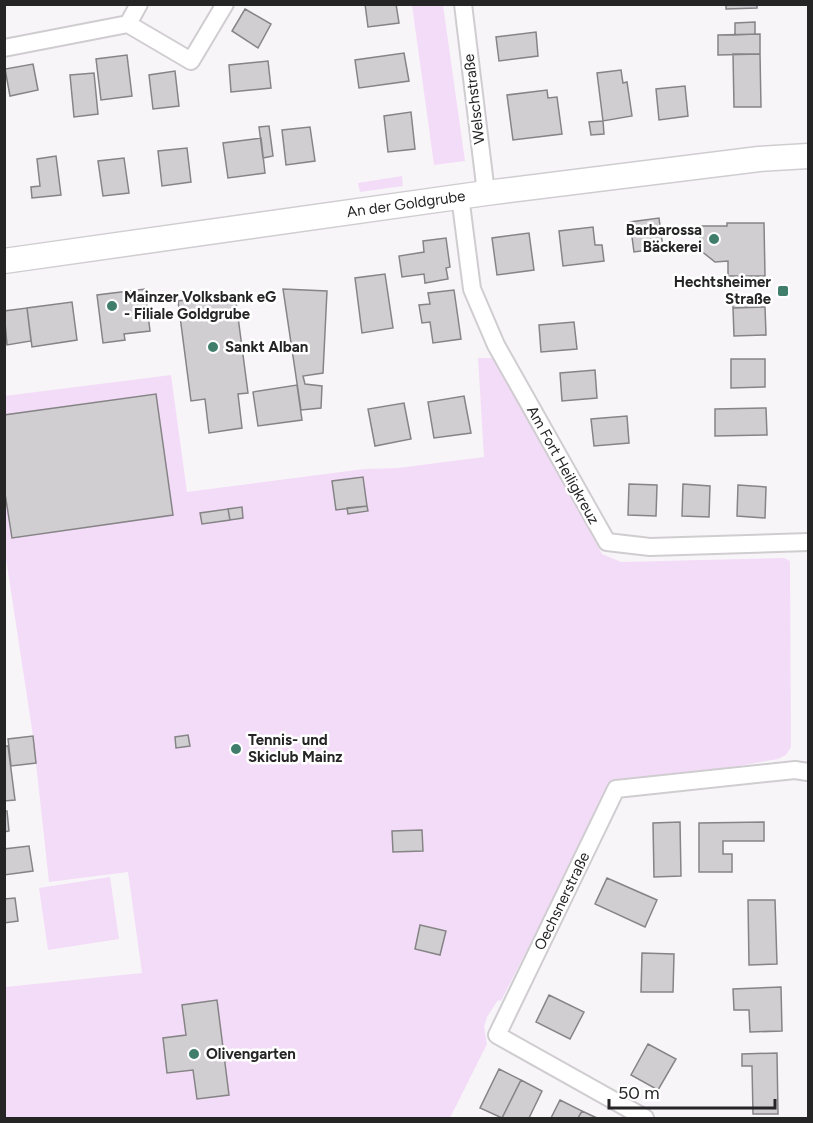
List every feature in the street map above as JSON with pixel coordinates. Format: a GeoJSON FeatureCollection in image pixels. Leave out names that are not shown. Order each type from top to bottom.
{"type":"FeatureCollection","features":[{"type":"Feature","properties":{"kind":"street"},"geometry":{"type":"LineString","coordinates":[[128,24],[139,4]]}},
{"type":"Feature","properties":{"kind":"street"},"geometry":{"type":"LineString","coordinates":[[4,48],[128,24],[191,61],[225,4]]}},
{"type":"Feature","properties":{"kind":"street","name":"Welschstraße"},"geometry":{"type":"LineString","coordinates":[[463,4],[486,193]]}},
{"type":"Feature","properties":{"kind":"street","name":"An der Goldgrube"},"geometry":{"type":"LineString","coordinates":[[4,261],[460,196],[766,159],[808,156]]}},
{"type":"Feature","properties":{"kind":"street","name":"Am Fort Heiligkreuz"},"geometry":{"type":"LineString","coordinates":[[460,196],[472,289],[496,345],[607,542],[650,547],[808,542]]}},
{"type":"Feature","properties":{"kind":"street","name":"Oechsnerstraße"},"geometry":{"type":"LineString","coordinates":[[645,1119],[497,1035],[616,789],[795,770],[808,772]]}},
{"type":"Feature","properties":{"kind":"shaded area"},"geometry":{"type":"Polygon","coordinates":[[[412,5],[443,5],[465,161],[434,165],[412,5]]]}},
{"type":"Feature","properties":{"kind":"shaded area"},"geometry":{"type":"Polygon","coordinates":[[[402,176],[403,186],[360,192],[358,183],[402,176]]]}},
{"type":"Feature","properties":{"kind":"shaded area","name":"Tennis- und Skiclub Mainz"},"geometry":{"type":"Polygon","coordinates":[[[478,358],[498,358],[602,554],[621,562],[784,558],[790,561],[791,747],[786,755],[778,759],[609,789],[501,1001],[498,1000],[487,1017],[484,1027],[487,1044],[450,1118],[5,1118],[5,987],[142,973],[128,872],[49,882],[33,736],[5,552],[4,396],[171,375],[187,492],[364,469],[398,468],[484,457],[478,358]]]}},
{"type":"Feature","properties":{"kind":"shaded area"},"geometry":{"type":"Polygon","coordinates":[[[110,877],[119,939],[48,950],[39,888],[110,877]]]}},
{"type":"Feature","properties":{"kind":"building"},"geometry":{"type":"Polygon","coordinates":[[[365,4],[396,4],[399,23],[368,27],[365,4]]]}},
{"type":"Feature","properties":{"kind":"building"},"geometry":{"type":"Polygon","coordinates":[[[726,4],[757,4],[757,8],[726,9],[726,4]]]}},
{"type":"Feature","properties":{"kind":"building"},"geometry":{"type":"Polygon","coordinates":[[[245,9],[271,24],[258,48],[232,31],[245,9]]]}},
{"type":"Feature","properties":{"kind":"building"},"geometry":{"type":"Polygon","coordinates":[[[755,22],[755,34],[735,35],[735,23],[755,22]]]}},
{"type":"Feature","properties":{"kind":"building"},"geometry":{"type":"Polygon","coordinates":[[[536,32],[538,56],[499,61],[496,37],[536,32]]]}},
{"type":"Feature","properties":{"kind":"building"},"geometry":{"type":"Polygon","coordinates":[[[760,34],[760,54],[718,55],[718,35],[760,34]]]}},
{"type":"Feature","properties":{"kind":"building"},"geometry":{"type":"Polygon","coordinates":[[[404,53],[409,81],[359,88],[355,60],[404,53]]]}},
{"type":"Feature","properties":{"kind":"building"},"geometry":{"type":"Polygon","coordinates":[[[733,54],[760,54],[761,107],[734,107],[733,54]]]}},
{"type":"Feature","properties":{"kind":"building"},"geometry":{"type":"Polygon","coordinates":[[[127,55],[132,96],[101,100],[96,59],[127,55]]]}},
{"type":"Feature","properties":{"kind":"building"},"geometry":{"type":"Polygon","coordinates":[[[268,61],[271,88],[231,92],[229,65],[268,61]]]}},
{"type":"Feature","properties":{"kind":"building"},"geometry":{"type":"Polygon","coordinates":[[[33,64],[38,90],[10,96],[5,69],[33,64]]]}},
{"type":"Feature","properties":{"kind":"building"},"geometry":{"type":"Polygon","coordinates":[[[621,70],[623,83],[627,82],[632,116],[603,121],[597,73],[621,70]]]}},
{"type":"Feature","properties":{"kind":"building"},"geometry":{"type":"Polygon","coordinates":[[[175,71],[179,106],[153,109],[149,75],[175,71]]]}},
{"type":"Feature","properties":{"kind":"building"},"geometry":{"type":"Polygon","coordinates":[[[94,73],[98,114],[74,117],[70,75],[94,73]]]}},
{"type":"Feature","properties":{"kind":"building"},"geometry":{"type":"Polygon","coordinates":[[[685,86],[688,116],[659,120],[656,89],[685,86]]]}},
{"type":"Feature","properties":{"kind":"building"},"geometry":{"type":"Polygon","coordinates":[[[547,90],[548,98],[557,97],[562,134],[513,140],[507,95],[547,90]]]}},
{"type":"Feature","properties":{"kind":"building"},"geometry":{"type":"Polygon","coordinates":[[[411,112],[415,149],[388,152],[384,116],[411,112]]]}},
{"type":"Feature","properties":{"kind":"building"},"geometry":{"type":"Polygon","coordinates":[[[603,121],[604,134],[591,135],[589,122],[603,121]]]}},
{"type":"Feature","properties":{"kind":"building"},"geometry":{"type":"Polygon","coordinates":[[[269,126],[273,156],[263,158],[259,127],[269,126]]]}},
{"type":"Feature","properties":{"kind":"building"},"geometry":{"type":"Polygon","coordinates":[[[310,127],[315,161],[286,165],[282,130],[310,127]]]}},
{"type":"Feature","properties":{"kind":"building"},"geometry":{"type":"Polygon","coordinates":[[[261,138],[265,173],[228,178],[223,143],[261,138]]]}},
{"type":"Feature","properties":{"kind":"building"},"geometry":{"type":"Polygon","coordinates":[[[187,148],[191,182],[162,186],[158,151],[187,148]]]}},
{"type":"Feature","properties":{"kind":"building"},"geometry":{"type":"Polygon","coordinates":[[[56,156],[61,195],[32,198],[31,187],[40,186],[37,159],[56,156]]]}},
{"type":"Feature","properties":{"kind":"building"},"geometry":{"type":"Polygon","coordinates":[[[124,158],[129,193],[103,196],[98,161],[124,158]]]}},
{"type":"Feature","properties":{"kind":"building"},"geometry":{"type":"Polygon","coordinates":[[[659,218],[663,248],[634,252],[630,222],[659,218]]]}},
{"type":"Feature","properties":{"kind":"building"},"geometry":{"type":"Polygon","coordinates":[[[727,223],[764,223],[765,276],[728,276],[728,261],[715,262],[700,250],[700,226],[727,226],[727,223]]]}},
{"type":"Feature","properties":{"kind":"building"},"geometry":{"type":"Polygon","coordinates":[[[593,227],[595,245],[602,245],[604,261],[563,266],[559,231],[593,227]]]}},
{"type":"Feature","properties":{"kind":"building"},"geometry":{"type":"Polygon","coordinates":[[[529,233],[534,270],[497,275],[492,238],[529,233]]]}},
{"type":"Feature","properties":{"kind":"building"},"geometry":{"type":"Polygon","coordinates":[[[446,238],[450,267],[446,268],[448,279],[425,283],[424,274],[402,277],[399,256],[424,252],[423,241],[446,238]]]}},
{"type":"Feature","properties":{"kind":"building"},"geometry":{"type":"Polygon","coordinates":[[[385,274],[393,328],[362,333],[355,278],[385,274]]]}},
{"type":"Feature","properties":{"kind":"building"},"geometry":{"type":"Polygon","coordinates":[[[145,289],[150,331],[124,334],[125,340],[103,343],[97,295],[145,289]]]}},
{"type":"Feature","properties":{"kind":"building"},"geometry":{"type":"Polygon","coordinates":[[[283,289],[327,291],[323,373],[303,376],[305,384],[322,386],[321,408],[301,410],[283,289]]]}},
{"type":"Feature","properties":{"kind":"building"},"geometry":{"type":"Polygon","coordinates":[[[454,290],[461,339],[433,343],[430,322],[422,323],[419,305],[430,304],[428,293],[454,290]]]}},
{"type":"Feature","properties":{"kind":"building","name":"Sankt Alban"},"geometry":{"type":"Polygon","coordinates":[[[235,294],[248,393],[238,394],[242,428],[209,433],[205,399],[191,401],[178,301],[235,294]]]}},
{"type":"Feature","properties":{"kind":"building"},"geometry":{"type":"Polygon","coordinates":[[[732,298],[757,298],[757,307],[733,308],[732,298]]]}},
{"type":"Feature","properties":{"kind":"building"},"geometry":{"type":"Polygon","coordinates":[[[72,302],[77,340],[32,347],[27,308],[72,302]]]}},
{"type":"Feature","properties":{"kind":"building"},"geometry":{"type":"Polygon","coordinates":[[[765,307],[766,335],[734,336],[733,308],[765,307]]]}},
{"type":"Feature","properties":{"kind":"building"},"geometry":{"type":"Polygon","coordinates":[[[27,308],[31,341],[7,345],[4,311],[27,308]]]}},
{"type":"Feature","properties":{"kind":"building"},"geometry":{"type":"Polygon","coordinates":[[[574,322],[577,349],[541,352],[539,325],[574,322]]]}},
{"type":"Feature","properties":{"kind":"building"},"geometry":{"type":"Polygon","coordinates":[[[731,359],[765,359],[765,387],[731,388],[731,359]]]}},
{"type":"Feature","properties":{"kind":"building"},"geometry":{"type":"Polygon","coordinates":[[[595,370],[597,398],[562,401],[560,373],[595,370]]]}},
{"type":"Feature","properties":{"kind":"building"},"geometry":{"type":"Polygon","coordinates":[[[297,385],[302,420],[258,426],[253,392],[297,385]]]}},
{"type":"Feature","properties":{"kind":"building"},"geometry":{"type":"Polygon","coordinates":[[[156,394],[173,515],[12,538],[4,487],[4,415],[156,394]]]}},
{"type":"Feature","properties":{"kind":"building"},"geometry":{"type":"Polygon","coordinates":[[[464,396],[471,433],[434,438],[428,402],[464,396]]]}},
{"type":"Feature","properties":{"kind":"building"},"geometry":{"type":"Polygon","coordinates":[[[404,403],[411,439],[375,446],[368,409],[404,403]]]}},
{"type":"Feature","properties":{"kind":"building"},"geometry":{"type":"Polygon","coordinates":[[[766,408],[767,435],[715,436],[715,409],[766,408]]]}},
{"type":"Feature","properties":{"kind":"building"},"geometry":{"type":"Polygon","coordinates":[[[627,416],[629,443],[594,446],[591,419],[627,416]]]}},
{"type":"Feature","properties":{"kind":"building"},"geometry":{"type":"Polygon","coordinates":[[[363,477],[367,506],[336,510],[332,481],[363,477]]]}},
{"type":"Feature","properties":{"kind":"building"},"geometry":{"type":"Polygon","coordinates":[[[629,484],[657,485],[656,516],[628,515],[629,484]]]}},
{"type":"Feature","properties":{"kind":"building"},"geometry":{"type":"Polygon","coordinates":[[[683,484],[710,486],[709,517],[682,516],[683,484]]]}},
{"type":"Feature","properties":{"kind":"building"},"geometry":{"type":"Polygon","coordinates":[[[738,485],[766,487],[765,518],[737,516],[738,485]]]}},
{"type":"Feature","properties":{"kind":"building"},"geometry":{"type":"Polygon","coordinates":[[[367,506],[368,511],[348,514],[347,508],[367,506]]]}},
{"type":"Feature","properties":{"kind":"building"},"geometry":{"type":"Polygon","coordinates":[[[242,507],[243,518],[230,520],[228,509],[242,507]]]}},
{"type":"Feature","properties":{"kind":"building"},"geometry":{"type":"Polygon","coordinates":[[[228,509],[230,520],[202,524],[200,513],[228,509]]]}},
{"type":"Feature","properties":{"kind":"building"},"geometry":{"type":"Polygon","coordinates":[[[188,735],[190,746],[176,748],[175,737],[188,735]]]}},
{"type":"Feature","properties":{"kind":"building"},"geometry":{"type":"Polygon","coordinates":[[[33,736],[36,763],[11,766],[8,739],[33,736]]]}},
{"type":"Feature","properties":{"kind":"building"},"geometry":{"type":"Polygon","coordinates":[[[4,746],[8,746],[15,800],[4,801],[4,746]]]}},
{"type":"Feature","properties":{"kind":"building"},"geometry":{"type":"Polygon","coordinates":[[[4,811],[7,811],[9,831],[4,832],[4,811]]]}},
{"type":"Feature","properties":{"kind":"building"},"geometry":{"type":"Polygon","coordinates":[[[680,822],[681,876],[654,877],[653,823],[680,822]]]}},
{"type":"Feature","properties":{"kind":"building"},"geometry":{"type":"Polygon","coordinates":[[[764,822],[764,841],[723,841],[723,854],[732,854],[732,872],[699,872],[699,823],[764,822]]]}},
{"type":"Feature","properties":{"kind":"building"},"geometry":{"type":"Polygon","coordinates":[[[422,830],[423,851],[393,852],[392,831],[422,830]]]}},
{"type":"Feature","properties":{"kind":"building"},"geometry":{"type":"Polygon","coordinates":[[[29,846],[33,871],[4,875],[4,849],[29,846]]]}},
{"type":"Feature","properties":{"kind":"building"},"geometry":{"type":"Polygon","coordinates":[[[607,878],[657,900],[645,927],[595,904],[607,878]]]}},
{"type":"Feature","properties":{"kind":"building"},"geometry":{"type":"Polygon","coordinates":[[[15,898],[18,921],[4,923],[4,899],[15,898]]]}},
{"type":"Feature","properties":{"kind":"building"},"geometry":{"type":"Polygon","coordinates":[[[748,900],[775,900],[777,964],[749,965],[748,900]]]}},
{"type":"Feature","properties":{"kind":"building"},"geometry":{"type":"Polygon","coordinates":[[[420,925],[446,931],[440,955],[415,949],[420,925]]]}},
{"type":"Feature","properties":{"kind":"building"},"geometry":{"type":"Polygon","coordinates":[[[642,953],[674,954],[673,992],[641,992],[642,953]]]}},
{"type":"Feature","properties":{"kind":"building"},"geometry":{"type":"Polygon","coordinates":[[[781,987],[782,1031],[750,1032],[749,1010],[734,1010],[733,989],[781,987]]]}},
{"type":"Feature","properties":{"kind":"building"},"geometry":{"type":"Polygon","coordinates":[[[549,995],[584,1012],[570,1039],[536,1022],[549,995]]]}},
{"type":"Feature","properties":{"kind":"building","name":"Olivengarten"},"geometry":{"type":"Polygon","coordinates":[[[217,1000],[229,1095],[197,1099],[193,1070],[167,1073],[163,1038],[186,1035],[182,1005],[217,1000]]]}},
{"type":"Feature","properties":{"kind":"building"},"geometry":{"type":"Polygon","coordinates":[[[648,1044],[676,1059],[658,1090],[631,1075],[648,1044]]]}},
{"type":"Feature","properties":{"kind":"building"},"geometry":{"type":"Polygon","coordinates":[[[777,1053],[778,1114],[753,1114],[752,1066],[742,1066],[742,1054],[777,1053]]]}},
{"type":"Feature","properties":{"kind":"building"},"geometry":{"type":"Polygon","coordinates":[[[499,1069],[521,1080],[502,1118],[480,1108],[499,1069]]]}},
{"type":"Feature","properties":{"kind":"building"},"geometry":{"type":"Polygon","coordinates":[[[521,1080],[542,1091],[529,1118],[502,1118],[521,1080]]]}},
{"type":"Feature","properties":{"kind":"building"},"geometry":{"type":"Polygon","coordinates":[[[560,1100],[582,1111],[578,1118],[551,1118],[560,1100]]]}},
{"type":"Feature","properties":{"kind":"building"},"geometry":{"type":"Polygon","coordinates":[[[582,1111],[597,1118],[578,1118],[582,1111]]]}},
{"type":"Feature","properties":{"kind":"place","name":"Barbarossa Bäckerei"},"geometry":{"type":"Point","coordinates":[714,239]}},
{"type":"Feature","properties":{"kind":"place","name":"Hechtsheimer Straße"},"geometry":{"type":"Point","coordinates":[783,291]}},
{"type":"Feature","properties":{"kind":"place","name":"Mainzer Volksbank eG - Filiale Goldgrube"},"geometry":{"type":"Point","coordinates":[112,306]}},
{"type":"Feature","properties":{"kind":"place","name":"Sankt Alban"},"geometry":{"type":"Point","coordinates":[213,347]}},
{"type":"Feature","properties":{"kind":"place","name":"Tennis- und Skiclub Mainz"},"geometry":{"type":"Point","coordinates":[236,749]}},
{"type":"Feature","properties":{"kind":"place","name":"Olivengarten"},"geometry":{"type":"Point","coordinates":[194,1054]}}]}
